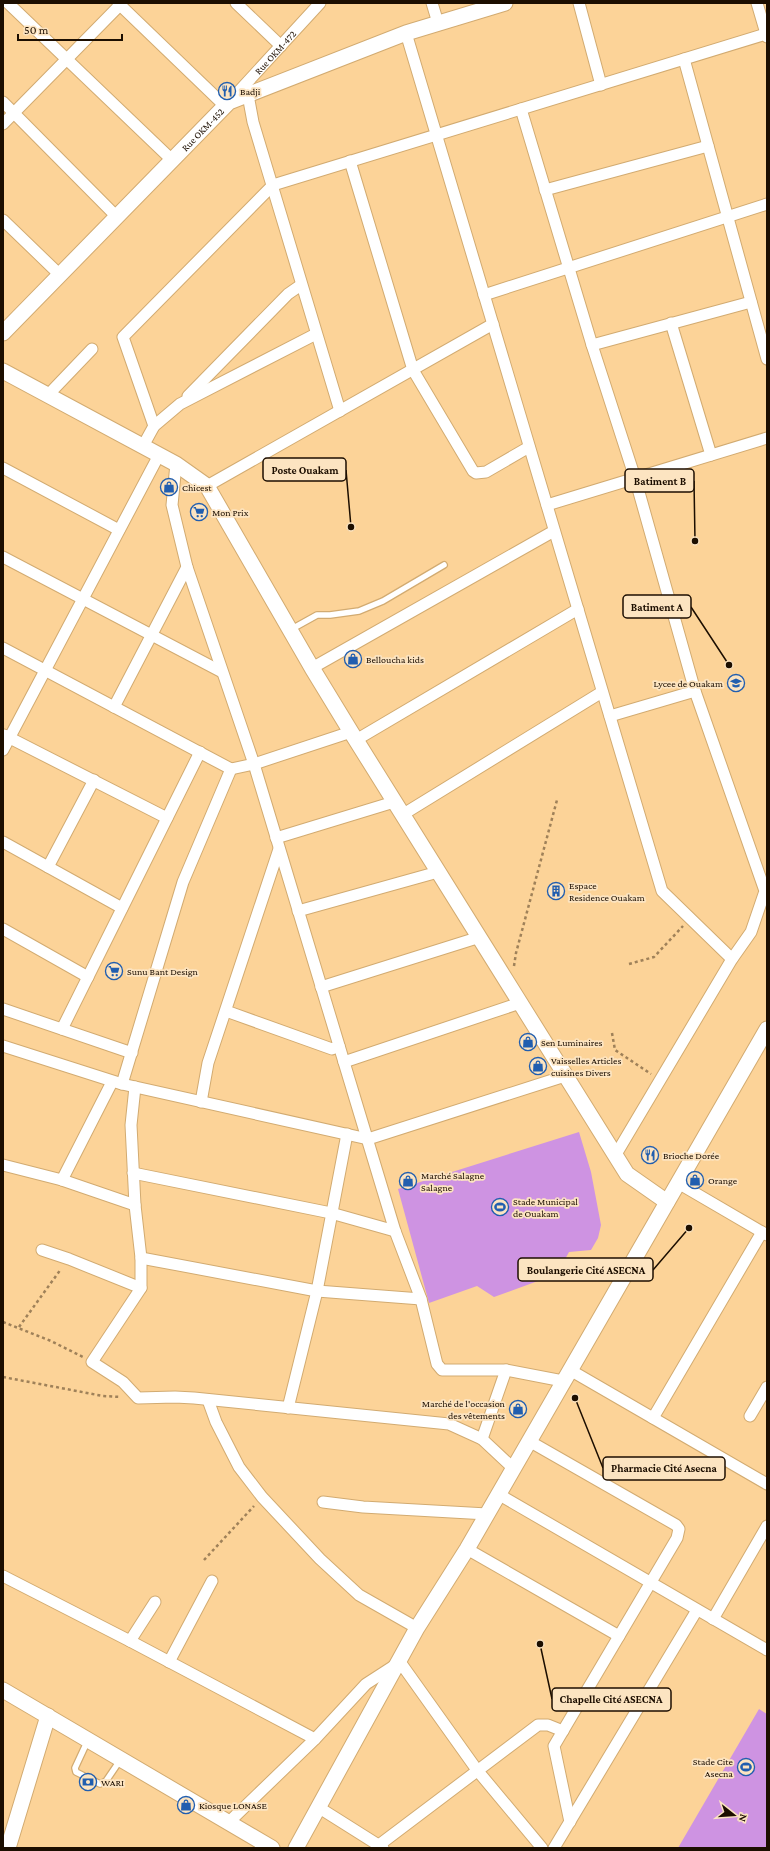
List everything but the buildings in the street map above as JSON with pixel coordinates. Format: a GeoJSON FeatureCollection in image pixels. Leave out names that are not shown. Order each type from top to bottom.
{"type":"FeatureCollection","features":[{"type":"Feature","properties":{"kind":"street"},"geometry":{"type":"LineString","coordinates":[[8,3],[172,160]]}},
{"type":"Feature","properties":{"kind":"street"},"geometry":{"type":"LineString","coordinates":[[236,3],[281,46]]}},
{"type":"Feature","properties":{"kind":"street","name":"Rue OKM-472"},"geometry":{"type":"LineString","coordinates":[[227,104],[320,3]]}},
{"type":"Feature","properties":{"kind":"street"},"geometry":{"type":"LineString","coordinates":[[432,3],[438,23]]}},
{"type":"Feature","properties":{"kind":"street","name":"Rue OKM-452"},"geometry":{"type":"LineString","coordinates":[[5,328],[60,275],[227,104],[406,33],[505,3]]}},
{"type":"Feature","properties":{"kind":"street"},"geometry":{"type":"LineString","coordinates":[[579,3],[601,85]]}},
{"type":"Feature","properties":{"kind":"street"},"geometry":{"type":"LineString","coordinates":[[154,426],[123,337],[273,185],[684,59],[767,36],[757,3]]}},
{"type":"Feature","properties":{"kind":"street"},"geometry":{"type":"LineString","coordinates":[[3,124],[120,4],[227,104]]}},
{"type":"Feature","properties":{"kind":"street"},"geometry":{"type":"LineString","coordinates":[[406,33],[662,892],[732,958]]}},
{"type":"Feature","properties":{"kind":"street"},"geometry":{"type":"LineString","coordinates":[[684,59],[767,359]]}},
{"type":"Feature","properties":{"kind":"street"},"geometry":{"type":"LineString","coordinates":[[248,96],[253,122],[340,411]]}},
{"type":"Feature","properties":{"kind":"street"},"geometry":{"type":"LineString","coordinates":[[3,102],[117,217]]}},
{"type":"Feature","properties":{"kind":"street"},"geometry":{"type":"LineString","coordinates":[[521,109],[568,268],[635,478],[695,691],[766,890],[751,932],[732,958],[661,1081],[615,1156]]}},
{"type":"Feature","properties":{"kind":"street"},"geometry":{"type":"LineString","coordinates":[[545,190],[708,146]]}},
{"type":"Feature","properties":{"kind":"street"},"geometry":{"type":"LineString","coordinates":[[350,161],[382,262],[412,370],[473,471],[476,473],[486,472],[529,447]]}},
{"type":"Feature","properties":{"kind":"street"},"geometry":{"type":"LineString","coordinates":[[484,295],[767,204]]}},
{"type":"Feature","properties":{"kind":"street"},"geometry":{"type":"LineString","coordinates":[[3,220],[60,275]]}},
{"type":"Feature","properties":{"kind":"street"},"geometry":{"type":"LineString","coordinates":[[142,446],[154,426],[180,404],[288,294],[301,285]]}},
{"type":"Feature","properties":{"kind":"street"},"geometry":{"type":"LineString","coordinates":[[592,345],[751,302]]}},
{"type":"Feature","properties":{"kind":"street"},"geometry":{"type":"LineString","coordinates":[[671,323],[711,455]]}},
{"type":"Feature","properties":{"kind":"street"},"geometry":{"type":"LineString","coordinates":[[207,486],[492,324]]}},
{"type":"Feature","properties":{"kind":"street"},"geometry":{"type":"LineString","coordinates":[[180,404],[316,334]]}},
{"type":"Feature","properties":{"kind":"street"},"geometry":{"type":"LineString","coordinates":[[48,395],[92,349]]}},
{"type":"Feature","properties":{"kind":"street"},"geometry":{"type":"LineString","coordinates":[[3,371],[176,464],[207,486],[312,668],[615,1156],[627,1174],[667,1202]]}},
{"type":"Feature","properties":{"kind":"street"},"geometry":{"type":"LineString","coordinates":[[546,505],[767,438]]}},
{"type":"Feature","properties":{"kind":"street"},"geometry":{"type":"LineString","coordinates":[[3,750],[6,736],[45,670],[159,455]]}},
{"type":"Feature","properties":{"kind":"street"},"geometry":{"type":"LineString","coordinates":[[176,464],[172,505],[187,567],[254,764],[395,1231],[421,1299],[437,1364],[442,1370],[506,1370],[567,1376],[653,1418],[767,1484]]}},
{"type":"Feature","properties":{"kind":"street"},"geometry":{"type":"LineString","coordinates":[[3,468],[119,530]]}},
{"type":"Feature","properties":{"kind":"street"},"geometry":{"type":"LineString","coordinates":[[312,668],[554,531]]}},
{"type":"Feature","properties":{"kind":"street"},"geometry":{"type":"LineString","coordinates":[[3,557],[222,672]]}},
{"type":"Feature","properties":{"kind":"street"},"geometry":{"type":"LineString","coordinates":[[114,706],[187,567]]}},
{"type":"Feature","properties":{"kind":"street"},"geometry":{"type":"LineString","coordinates":[[3,648],[232,769],[354,736],[578,610]]}},
{"type":"Feature","properties":{"kind":"street"},"geometry":{"type":"LineString","coordinates":[[610,716],[695,691]]}},
{"type":"Feature","properties":{"kind":"street"},"geometry":{"type":"LineString","coordinates":[[278,843],[398,808],[602,692]]}},
{"type":"Feature","properties":{"kind":"street"},"geometry":{"type":"LineString","coordinates":[[6,736],[167,818]]}},
{"type":"Feature","properties":{"kind":"street"},"geometry":{"type":"LineString","coordinates":[[62,1029],[200,752]]}},
{"type":"Feature","properties":{"kind":"street"},"geometry":{"type":"LineString","coordinates":[[62,1180],[117,1083],[132,1053],[183,882],[232,769]]}},
{"type":"Feature","properties":{"kind":"street"},"geometry":{"type":"LineString","coordinates":[[48,867],[94,780]]}},
{"type":"Feature","properties":{"kind":"street"},"geometry":{"type":"LineString","coordinates":[[3,842],[122,908]]}},
{"type":"Feature","properties":{"kind":"street"},"geometry":{"type":"LineString","coordinates":[[201,1102],[208,1063],[226,1011],[278,843]]}},
{"type":"Feature","properties":{"kind":"street"},"geometry":{"type":"LineString","coordinates":[[298,911],[438,872]]}},
{"type":"Feature","properties":{"kind":"street"},"geometry":{"type":"LineString","coordinates":[[3,929],[88,977]]}},
{"type":"Feature","properties":{"kind":"street"},"geometry":{"type":"LineString","coordinates":[[321,987],[480,937]]}},
{"type":"Feature","properties":{"kind":"street"},"geometry":{"type":"LineString","coordinates":[[344,1062],[520,1003]]}},
{"type":"Feature","properties":{"kind":"street"},"geometry":{"type":"LineString","coordinates":[[3,1009],[132,1053]]}},
{"type":"Feature","properties":{"kind":"street"},"geometry":{"type":"LineString","coordinates":[[226,1011],[332,1049],[339,1046]]}},
{"type":"Feature","properties":{"kind":"street"},"geometry":{"type":"LineString","coordinates":[[296,1848],[400,1662],[417,1628],[467,1549],[767,1029]]}},
{"type":"Feature","properties":{"kind":"street"},"geometry":{"type":"LineString","coordinates":[[3,1046],[117,1083],[368,1139],[565,1076]]}},
{"type":"Feature","properties":{"kind":"street"},"geometry":{"type":"LineString","coordinates":[[135,1087],[131,1125],[135,1205],[141,1258],[140,1288],[92,1362],[122,1382],[138,1398],[175,1397],[449,1424],[482,1439],[514,1468]]}},
{"type":"Feature","properties":{"kind":"street"},"geometry":{"type":"LineString","coordinates":[[288,1408],[317,1291],[347,1134]]}},
{"type":"Feature","properties":{"kind":"street"},"geometry":{"type":"LineString","coordinates":[[5,1167],[62,1180],[135,1205]]}},
{"type":"Feature","properties":{"kind":"street"},"geometry":{"type":"LineString","coordinates":[[133,1173],[331,1213],[395,1231]]}},
{"type":"Feature","properties":{"kind":"street"},"geometry":{"type":"LineString","coordinates":[[653,1418],[764,1234],[678,1183]]}},
{"type":"Feature","properties":{"kind":"street"},"geometry":{"type":"LineString","coordinates":[[42,1250],[69,1259],[140,1288]]}},
{"type":"Feature","properties":{"kind":"street"},"geometry":{"type":"LineString","coordinates":[[141,1258],[317,1291],[421,1299]]}},
{"type":"Feature","properties":{"kind":"street"},"geometry":{"type":"LineString","coordinates":[[482,1439],[506,1370]]}},
{"type":"Feature","properties":{"kind":"street"},"geometry":{"type":"LineString","coordinates":[[750,1416],[767,1387]]}},
{"type":"Feature","properties":{"kind":"street"},"geometry":{"type":"LineString","coordinates":[[208,1400],[216,1422],[239,1467],[262,1497],[320,1559],[359,1595],[417,1628]]}},
{"type":"Feature","properties":{"kind":"street"},"geometry":{"type":"LineString","coordinates":[[529,1441],[676,1525],[679,1529],[676,1538],[554,1746],[570,1822]]}},
{"type":"Feature","properties":{"kind":"street"},"geometry":{"type":"LineString","coordinates":[[498,1494],[767,1650]]}},
{"type":"Feature","properties":{"kind":"street"},"geometry":{"type":"LineString","coordinates":[[323,1502],[363,1507],[487,1514]]}},
{"type":"Feature","properties":{"kind":"street"},"geometry":{"type":"LineString","coordinates":[[713,1619],[767,1526]]}},
{"type":"Feature","properties":{"kind":"street"},"geometry":{"type":"LineString","coordinates":[[467,1549],[618,1636]]}},
{"type":"Feature","properties":{"kind":"street"},"geometry":{"type":"LineString","coordinates":[[3,1576],[315,1739]]}},
{"type":"Feature","properties":{"kind":"street"},"geometry":{"type":"LineString","coordinates":[[169,1662],[212,1581]]}},
{"type":"Feature","properties":{"kind":"street"},"geometry":{"type":"LineString","coordinates":[[130,1641],[156,1602]]}},
{"type":"Feature","properties":{"kind":"street"},"geometry":{"type":"LineString","coordinates":[[554,1848],[697,1610]]}},
{"type":"Feature","properties":{"kind":"street"},"geometry":{"type":"LineString","coordinates":[[228,1823],[315,1739],[366,1684],[400,1662]]}},
{"type":"Feature","properties":{"kind":"street"},"geometry":{"type":"LineString","coordinates":[[400,1662],[478,1770],[542,1848]]}},
{"type":"Feature","properties":{"kind":"street"},"geometry":{"type":"LineString","coordinates":[[3,1690],[228,1823],[255,1844],[272,1848]]}},
{"type":"Feature","properties":{"kind":"street"},"geometry":{"type":"LineString","coordinates":[[8,1848],[48,1716]]}},
{"type":"Feature","properties":{"kind":"street"},"geometry":{"type":"LineString","coordinates":[[318,1807],[381,1846],[538,1725],[548,1725],[563,1731]]}},
{"type":"Feature","properties":{"kind":"lane"},"geometry":{"type":"LineString","coordinates":[[290,630],[317,615],[330,615],[359,611],[383,601],[444,565]]}},
{"type":"Feature","properties":{"kind":"lane"},"geometry":{"type":"LineString","coordinates":[[88,1740],[76,1768],[76,1772],[100,1784],[106,1781],[121,1759]]}},
{"type":"Feature","properties":{"kind":"path"},"geometry":{"type":"LineString","coordinates":[[505,978],[514,970],[516,953],[557,800]]}},
{"type":"Feature","properties":{"kind":"path"},"geometry":{"type":"LineString","coordinates":[[629,964],[654,957],[690,919]]}},
{"type":"Feature","properties":{"kind":"path"},"geometry":{"type":"LineString","coordinates":[[612,1034],[615,1050],[661,1081]]}},
{"type":"Feature","properties":{"kind":"path"},"geometry":{"type":"LineString","coordinates":[[19,1327],[69,1259]]}},
{"type":"Feature","properties":{"kind":"path"},"geometry":{"type":"LineString","coordinates":[[3,1322],[19,1327],[51,1341],[92,1362]]}},
{"type":"Feature","properties":{"kind":"path"},"geometry":{"type":"LineString","coordinates":[[3,1377],[103,1396],[138,1398]]}},
{"type":"Feature","properties":{"kind":"path"},"geometry":{"type":"LineString","coordinates":[[204,1560],[262,1497]]}},
{"type":"Feature","properties":{"kind":"shaded area","name":"Stade Municipal de Ouakam"},"geometry":{"type":"Polygon","coordinates":[[[579,1132],[591,1172],[601,1225],[598,1238],[591,1250],[569,1252],[557,1274],[494,1297],[477,1286],[429,1303],[398,1189],[579,1132]]]}},
{"type":"Feature","properties":{"kind":"shaded area","name":"Stade Cite Asecna"},"geometry":{"type":"Polygon","coordinates":[[[759,1709],[767,1714],[767,1848],[678,1848],[759,1709]]]}},
{"type":"Feature","properties":{"kind":"place","name":"Badji"},"geometry":{"type":"Point","coordinates":[227,91]}},
{"type":"Feature","properties":{"kind":"place","name":"Chicest"},"geometry":{"type":"Point","coordinates":[169,487]}},
{"type":"Feature","properties":{"kind":"place","name":"Mon Prix"},"geometry":{"type":"Point","coordinates":[199,512]}},
{"type":"Feature","properties":{"kind":"place","name":"Poste Ouakam"},"geometry":{"type":"Point","coordinates":[351,527]}},
{"type":"Feature","properties":{"kind":"place","name":"Batiment B"},"geometry":{"type":"Point","coordinates":[695,541]}},
{"type":"Feature","properties":{"kind":"place","name":"Belloucha kids"},"geometry":{"type":"Point","coordinates":[353,659]}},
{"type":"Feature","properties":{"kind":"place","name":"Batiment A"},"geometry":{"type":"Point","coordinates":[729,665]}},
{"type":"Feature","properties":{"kind":"place","name":"Lycee de Ouakam"},"geometry":{"type":"Point","coordinates":[736,683]}},
{"type":"Feature","properties":{"kind":"place","name":"Espace Residence Ouakam"},"geometry":{"type":"Point","coordinates":[556,891]}},
{"type":"Feature","properties":{"kind":"place","name":"Sunu Bant Design"},"geometry":{"type":"Point","coordinates":[114,971]}},
{"type":"Feature","properties":{"kind":"place","name":"Sen Luminaires"},"geometry":{"type":"Point","coordinates":[528,1042]}},
{"type":"Feature","properties":{"kind":"place","name":"Vaisselles Articles cuisines Divers"},"geometry":{"type":"Point","coordinates":[538,1066]}},
{"type":"Feature","properties":{"kind":"place","name":"Brioche Dorée"},"geometry":{"type":"Point","coordinates":[650,1155]}},
{"type":"Feature","properties":{"kind":"place","name":"Orange"},"geometry":{"type":"Point","coordinates":[695,1180]}},
{"type":"Feature","properties":{"kind":"place","name":"Marché Salagne Salagne"},"geometry":{"type":"Point","coordinates":[408,1181]}},
{"type":"Feature","properties":{"kind":"place","name":"Stade Municipal de Ouakam"},"geometry":{"type":"Point","coordinates":[500,1207]}},
{"type":"Feature","properties":{"kind":"place","name":"Boulangerie Cité ASECNA"},"geometry":{"type":"Point","coordinates":[689,1228]}},
{"type":"Feature","properties":{"kind":"place","name":"Pharmacie Cité Asecna"},"geometry":{"type":"Point","coordinates":[575,1398]}},
{"type":"Feature","properties":{"kind":"place","name":"Marché de l'occasion des vêtements"},"geometry":{"type":"Point","coordinates":[518,1409]}},
{"type":"Feature","properties":{"kind":"place","name":"Chapelle Cité ASECNA"},"geometry":{"type":"Point","coordinates":[540,1644]}},
{"type":"Feature","properties":{"kind":"place","name":"Stade Cite Asecna"},"geometry":{"type":"Point","coordinates":[746,1767]}},
{"type":"Feature","properties":{"kind":"place","name":"WARI"},"geometry":{"type":"Point","coordinates":[88,1782]}},
{"type":"Feature","properties":{"kind":"place","name":"Kiosque LONASE"},"geometry":{"type":"Point","coordinates":[186,1805]}}]}
